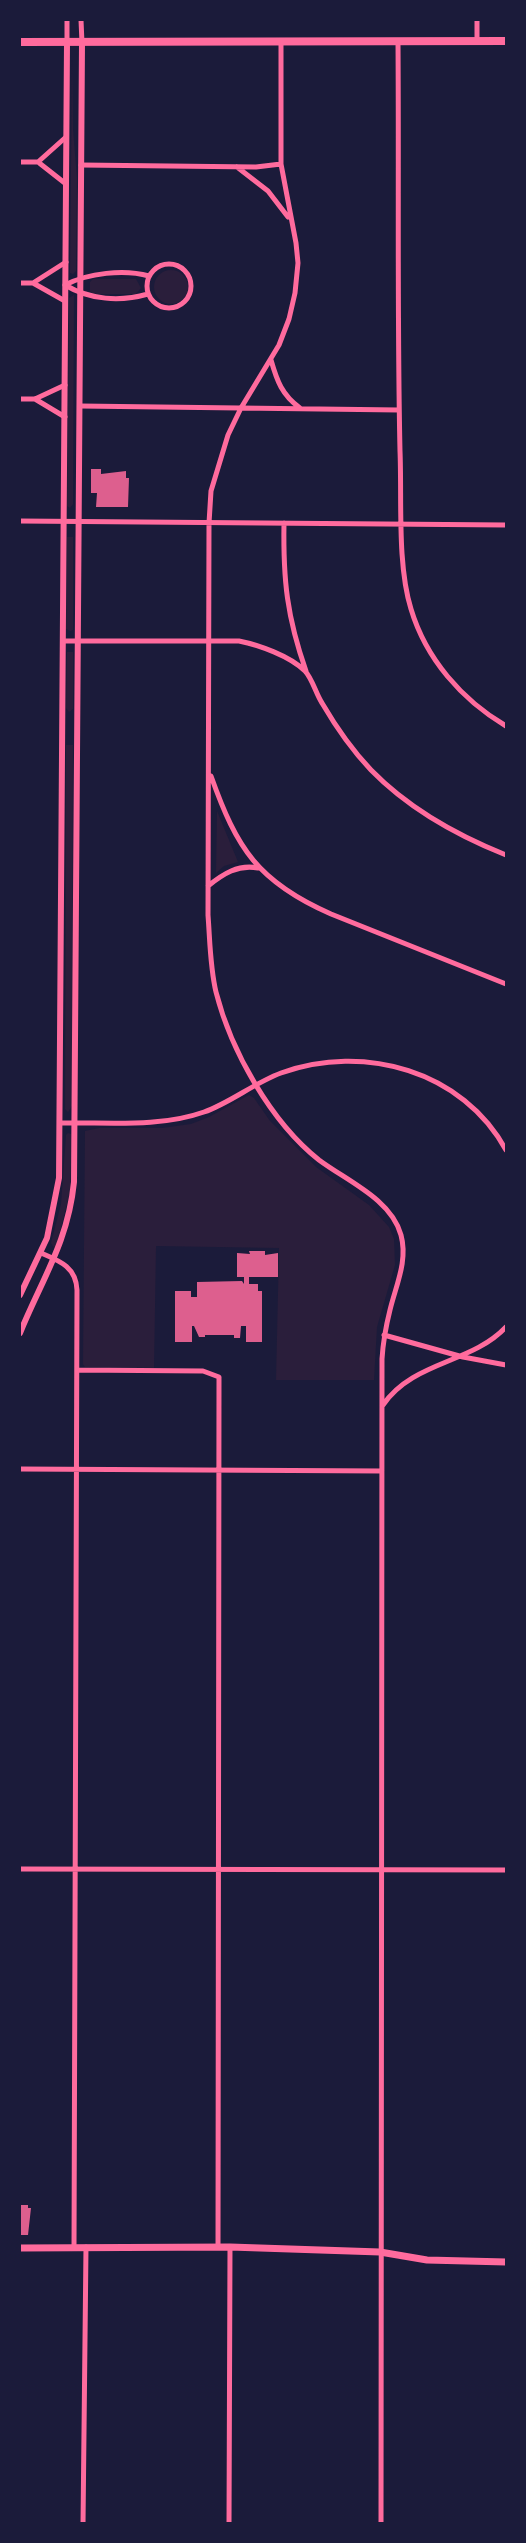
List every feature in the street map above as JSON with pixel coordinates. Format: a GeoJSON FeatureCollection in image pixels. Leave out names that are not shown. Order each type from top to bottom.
{"type":"FeatureCollection","features":[{"type":"Feature","properties":{"kind":"main road"},"geometry":{"type":"LineString","coordinates":[[20,42],[507,41]]}},
{"type":"Feature","properties":{"kind":"main road"},"geometry":{"type":"LineString","coordinates":[[20,2248],[230,2247],[380,2252],[427,2260],[507,2262]]}},
{"type":"Feature","properties":{"kind":"street"},"geometry":{"type":"LineString","coordinates":[[20,1295],[42,1253],[57,1198],[60,1123],[67,20]]}},
{"type":"Feature","properties":{"kind":"street"},"geometry":{"type":"LineString","coordinates":[[20,1333],[55,1259],[65,1233],[72,1202],[75,1123],[80,522],[81,20]]}},
{"type":"Feature","properties":{"kind":"street"},"geometry":{"type":"LineString","coordinates":[[477,20],[477,42]]}},
{"type":"Feature","properties":{"kind":"street"},"geometry":{"type":"LineString","coordinates":[[280,42],[281,164],[298,263],[295,293],[289,319],[271,360],[240,408],[218,463],[209,523],[208,886],[211,964],[216,992],[227,1026],[270,1108],[317,1158],[386,1208],[397,1224],[403,1245],[402,1266],[384,1335],[382,1406],[381,2523]]}},
{"type":"Feature","properties":{"kind":"street"},"geometry":{"type":"LineString","coordinates":[[398,42],[399,410],[406,592],[419,631],[453,684],[478,706],[507,726]]}},
{"type":"Feature","properties":{"kind":"street"},"geometry":{"type":"LineString","coordinates":[[38,162],[66,137]]}},
{"type":"Feature","properties":{"kind":"street"},"geometry":{"type":"LineString","coordinates":[[20,162],[38,162],[66,184]]}},
{"type":"Feature","properties":{"kind":"street"},"geometry":{"type":"LineString","coordinates":[[81,165],[281,164]]}},
{"type":"Feature","properties":{"kind":"street"},"geometry":{"type":"LineString","coordinates":[[236,166],[268,191],[291,222]]}},
{"type":"Feature","properties":{"kind":"street"},"geometry":{"type":"LineString","coordinates":[[33,284],[66,262]]}},
{"type":"Feature","properties":{"kind":"street"},"geometry":{"type":"LineString","coordinates":[[164,264],[179,266],[186,271],[191,280],[191,290],[182,304],[173,308],[156,305],[148,294],[149,276],[164,264]]}},
{"type":"Feature","properties":{"kind":"street"},"geometry":{"type":"LineString","coordinates":[[65,285],[81,277],[111,274],[149,276]]}},
{"type":"Feature","properties":{"kind":"street"},"geometry":{"type":"LineString","coordinates":[[20,283],[33,284],[65,300]]}},
{"type":"Feature","properties":{"kind":"street"},"geometry":{"type":"LineString","coordinates":[[65,285],[91,297],[136,297],[148,294]]}},
{"type":"Feature","properties":{"kind":"street"},"geometry":{"type":"LineString","coordinates":[[271,360],[286,398],[301,409]]}},
{"type":"Feature","properties":{"kind":"street"},"geometry":{"type":"LineString","coordinates":[[20,399],[35,399],[65,385]]}},
{"type":"Feature","properties":{"kind":"street"},"geometry":{"type":"LineString","coordinates":[[35,399],[64,417]]}},
{"type":"Feature","properties":{"kind":"street"},"geometry":{"type":"LineString","coordinates":[[80,406],[399,410]]}},
{"type":"Feature","properties":{"kind":"street"},"geometry":{"type":"LineString","coordinates":[[20,521],[507,525]]}},
{"type":"Feature","properties":{"kind":"street"},"geometry":{"type":"LineString","coordinates":[[284,523],[285,596],[295,640],[306,671],[335,725],[372,770],[400,796],[441,824],[507,855]]}},
{"type":"Feature","properties":{"kind":"street"},"geometry":{"type":"LineString","coordinates":[[63,641],[239,641],[256,644],[306,671]]}},
{"type":"Feature","properties":{"kind":"street"},"geometry":{"type":"LineString","coordinates":[[210,772],[236,836],[259,869],[304,902],[507,984]]}},
{"type":"Feature","properties":{"kind":"street"},"geometry":{"type":"LineString","coordinates":[[208,886],[230,871],[246,867],[259,869]]}},
{"type":"Feature","properties":{"kind":"street"},"geometry":{"type":"LineString","coordinates":[[60,1123],[145,1122],[177,1119],[206,1112],[256,1083],[303,1066],[330,1062],[378,1062],[423,1074],[444,1087],[473,1108],[499,1136],[507,1150]]}},
{"type":"Feature","properties":{"kind":"street"},"geometry":{"type":"LineString","coordinates":[[499,1136],[507,1141]]}},
{"type":"Feature","properties":{"kind":"street"},"geometry":{"type":"LineString","coordinates":[[42,1253],[70,1268],[77,1282],[77,1868],[74,2247]]}},
{"type":"Feature","properties":{"kind":"street"},"geometry":{"type":"LineString","coordinates":[[382,1406],[397,1388],[419,1372],[463,1357],[498,1336],[507,1327]]}},
{"type":"Feature","properties":{"kind":"street"},"geometry":{"type":"LineString","coordinates":[[384,1335],[463,1357],[507,1365]]}},
{"type":"Feature","properties":{"kind":"street"},"geometry":{"type":"LineString","coordinates":[[77,1370],[203,1371],[219,1377],[218,2247]]}},
{"type":"Feature","properties":{"kind":"street"},"geometry":{"type":"LineString","coordinates":[[20,1469],[382,1471]]}},
{"type":"Feature","properties":{"kind":"street"},"geometry":{"type":"LineString","coordinates":[[20,1869],[507,1870]]}},
{"type":"Feature","properties":{"kind":"street"},"geometry":{"type":"LineString","coordinates":[[83,2523],[86,2247]]}},
{"type":"Feature","properties":{"kind":"street"},"geometry":{"type":"LineString","coordinates":[[229,2523],[230,2247]]}},
{"type":"Feature","properties":{"kind":"shaded area"},"geometry":{"type":"Polygon","coordinates":[[[72,60],[73,129],[77,178],[76,271],[73,274],[70,273],[72,60]]]}},
{"type":"Feature","properties":{"kind":"shaded area"},"geometry":{"type":"Polygon","coordinates":[[[171,270],[183,275],[188,287],[183,299],[171,304],[159,299],[154,287],[159,275],[171,270]]]}},
{"type":"Feature","properties":{"kind":"shaded area"},"geometry":{"type":"Polygon","coordinates":[[[93,279],[136,279],[141,288],[136,294],[93,294],[90,291],[90,282],[93,279]]]}},
{"type":"Feature","properties":{"kind":"shaded area"},"geometry":{"type":"Polygon","coordinates":[[[74,295],[73,504],[70,508],[67,506],[69,298],[74,295]]]}},
{"type":"Feature","properties":{"kind":"shaded area"},"geometry":{"type":"Polygon","coordinates":[[[67,537],[73,537],[73,630],[70,631],[66,629],[67,537]]]}},
{"type":"Feature","properties":{"kind":"shaded area"},"geometry":{"type":"Polygon","coordinates":[[[67,652],[73,652],[73,709],[69,712],[66,708],[67,652]]]}},
{"type":"Feature","properties":{"kind":"shaded area"},"geometry":{"type":"Polygon","coordinates":[[[66,745],[73,745],[72,1106],[68,1112],[65,1109],[66,745]]]}},
{"type":"Feature","properties":{"kind":"shaded area"},"geometry":{"type":"Polygon","coordinates":[[[217,811],[238,862],[224,866],[216,873],[217,811]]]}},
{"type":"Feature","properties":{"kind":"shaded area"},"geometry":{"type":"Polygon","coordinates":[[[249,1095],[254,1098],[270,1121],[316,1167],[369,1205],[389,1227],[394,1239],[395,1265],[377,1327],[374,1380],[276,1380],[279,1248],[156,1246],[154,1368],[85,1367],[83,1364],[85,1131],[99,1128],[162,1128],[191,1124],[249,1095]]]}},
{"type":"Feature","properties":{"kind":"shaded area"},"geometry":{"type":"Polygon","coordinates":[[[68,1133],[71,1134],[72,1139],[70,1192],[54,1248],[51,1243],[61,1204],[68,1133]]]}},
{"type":"Feature","properties":{"kind":"building"},"geometry":{"type":"Polygon","coordinates":[[[91,469],[101,469],[101,474],[126,471],[126,478],[129,478],[128,507],[96,507],[97,493],[91,493],[91,469]]]}},
{"type":"Feature","properties":{"kind":"building"},"geometry":{"type":"Polygon","coordinates":[[[249,1251],[265,1251],[265,1255],[278,1253],[278,1277],[249,1277],[249,1284],[258,1284],[258,1291],[262,1291],[262,1342],[246,1342],[246,1326],[241,1326],[240,1338],[234,1338],[234,1335],[199,1337],[192,1326],[192,1342],[175,1342],[175,1291],[191,1291],[191,1297],[197,1297],[197,1282],[242,1281],[244,1284],[244,1277],[237,1277],[237,1253],[250,1254],[249,1251]]]}},
{"type":"Feature","properties":{"kind":"building"},"geometry":{"type":"Polygon","coordinates":[[[20,2205],[28,2205],[28,2208],[31,2208],[28,2235],[20,2235],[20,2205]]]}}]}
